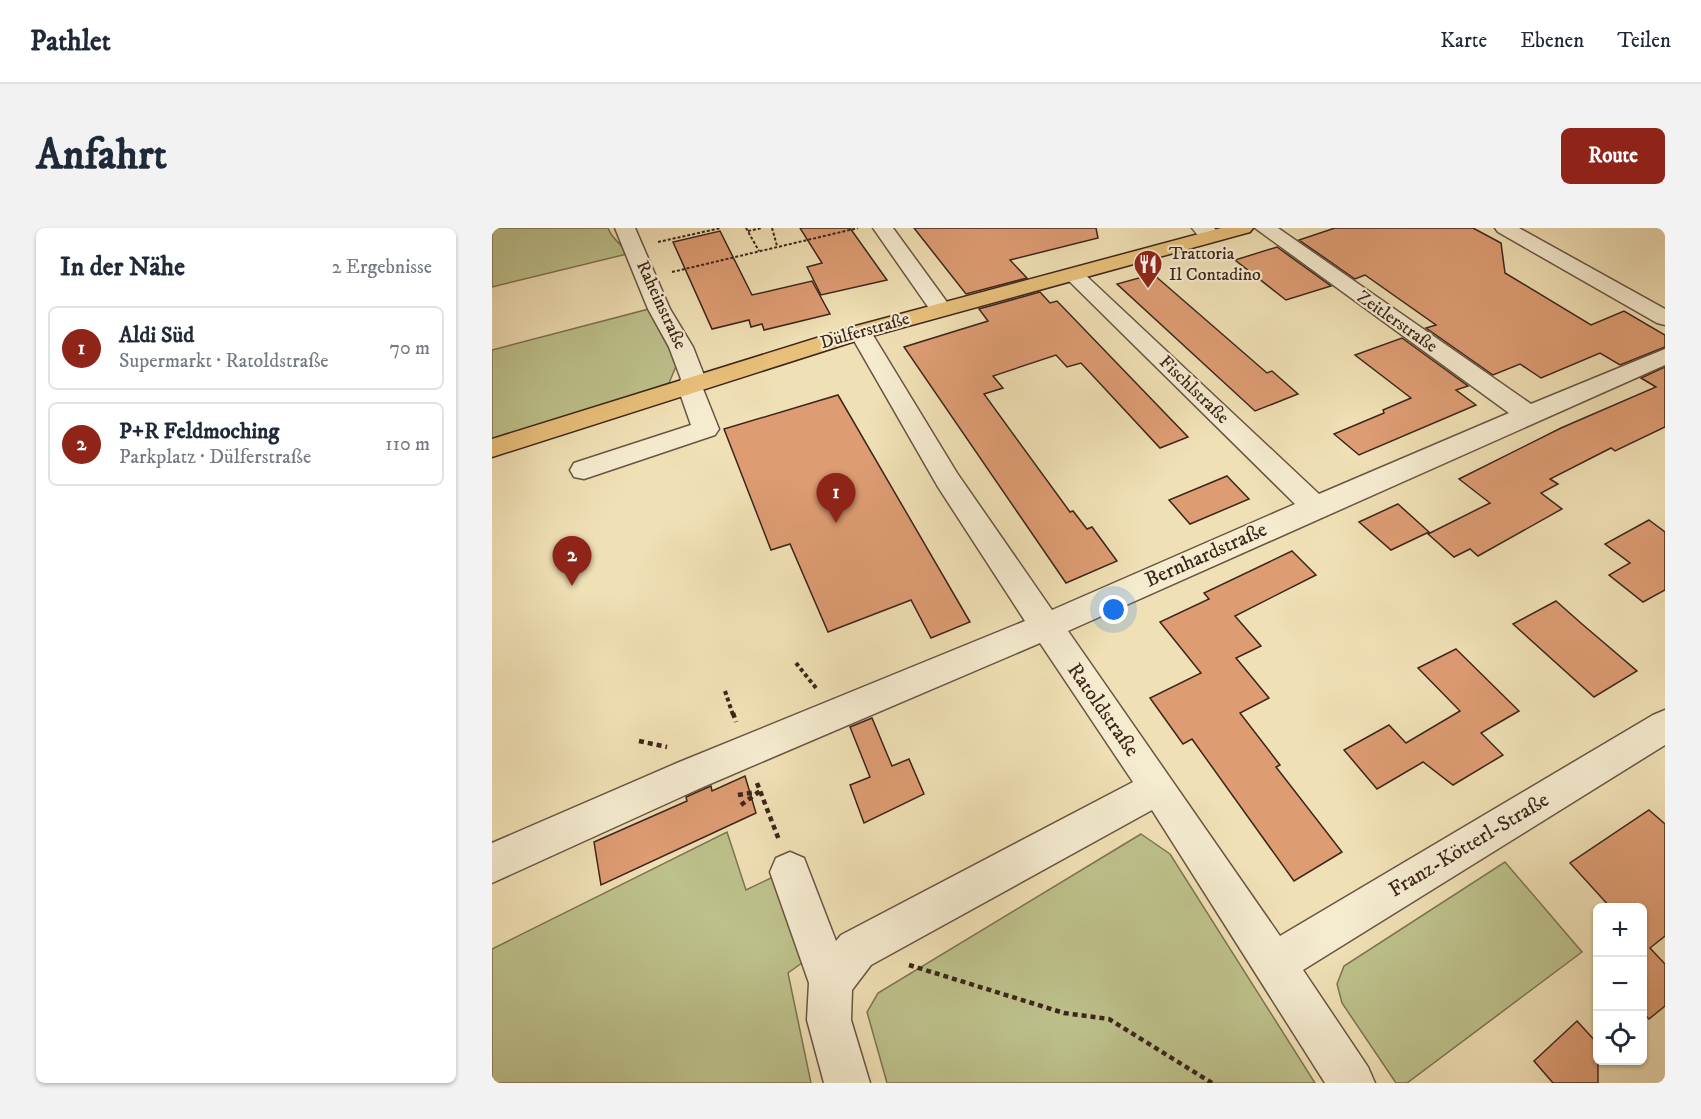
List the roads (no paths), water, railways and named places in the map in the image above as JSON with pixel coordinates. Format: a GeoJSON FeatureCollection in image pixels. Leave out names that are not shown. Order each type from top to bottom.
{"type":"FeatureCollection","features":[{"type":"Feature","properties":{"kind":"main road","name":"Dülferstraße"},"geometry":{"type":"LineString","coordinates":[[492,448],[860,332],[1073,274],[1207,232],[1243,228]]}},
{"type":"Feature","properties":{"kind":"street"},"geometry":{"type":"LineString","coordinates":[[883,228],[941,309]]}},
{"type":"Feature","properties":{"kind":"street","name":"Zeitlerstraße"},"geometry":{"type":"LineString","coordinates":[[1265,228],[1530,416]]}},
{"type":"Feature","properties":{"kind":"street"},"geometry":{"type":"LineString","coordinates":[[1505,228],[1665,318]]}},
{"type":"Feature","properties":{"kind":"street","name":"Raheinstraße"},"geometry":{"type":"LineString","coordinates":[[584,470],[622,455],[706,429],[681,347],[659,309],[629,238]]}},
{"type":"Feature","properties":{"kind":"street","name":"Fischlstraße"},"geometry":{"type":"LineString","coordinates":[[1073,274],[1315,507]]}},
{"type":"Feature","properties":{"kind":"street","name":"Ratoldstraße"},"geometry":{"type":"LineString","coordinates":[[860,332],[899,404],[1045,627],[1157,788],[1352,1083]]}},
{"type":"Feature","properties":{"kind":"street","name":"Bernhardstraße"},"geometry":{"type":"LineString","coordinates":[[492,863],[742,741],[1045,627],[1315,507],[1665,356]]}},
{"type":"Feature","properties":{"kind":"street","name":"Franz-Kötterl-Straße"},"geometry":{"type":"LineString","coordinates":[[1274,964],[1665,726]]}},
{"type":"Feature","properties":{"kind":"street"},"geometry":{"type":"LineString","coordinates":[[831,983],[856,950],[1157,788]]}},
{"type":"Feature","properties":{"kind":"street"},"geometry":{"type":"LineString","coordinates":[[790,872],[831,983],[829,1020],[848,1083]]}},
{"type":"Feature","properties":{"kind":"place","name":"Trattoria Il Contadino"},"geometry":{"type":"Point","coordinates":[1148,290]}},
{"type":"Feature","properties":{"kind":"place","name":"Aldi Süd"},"geometry":{"type":"Point","coordinates":[836,523]}},
{"type":"Feature","properties":{"kind":"place","name":"P+R Feldmoching"},"geometry":{"type":"Point","coordinates":[572,586]}}]}
